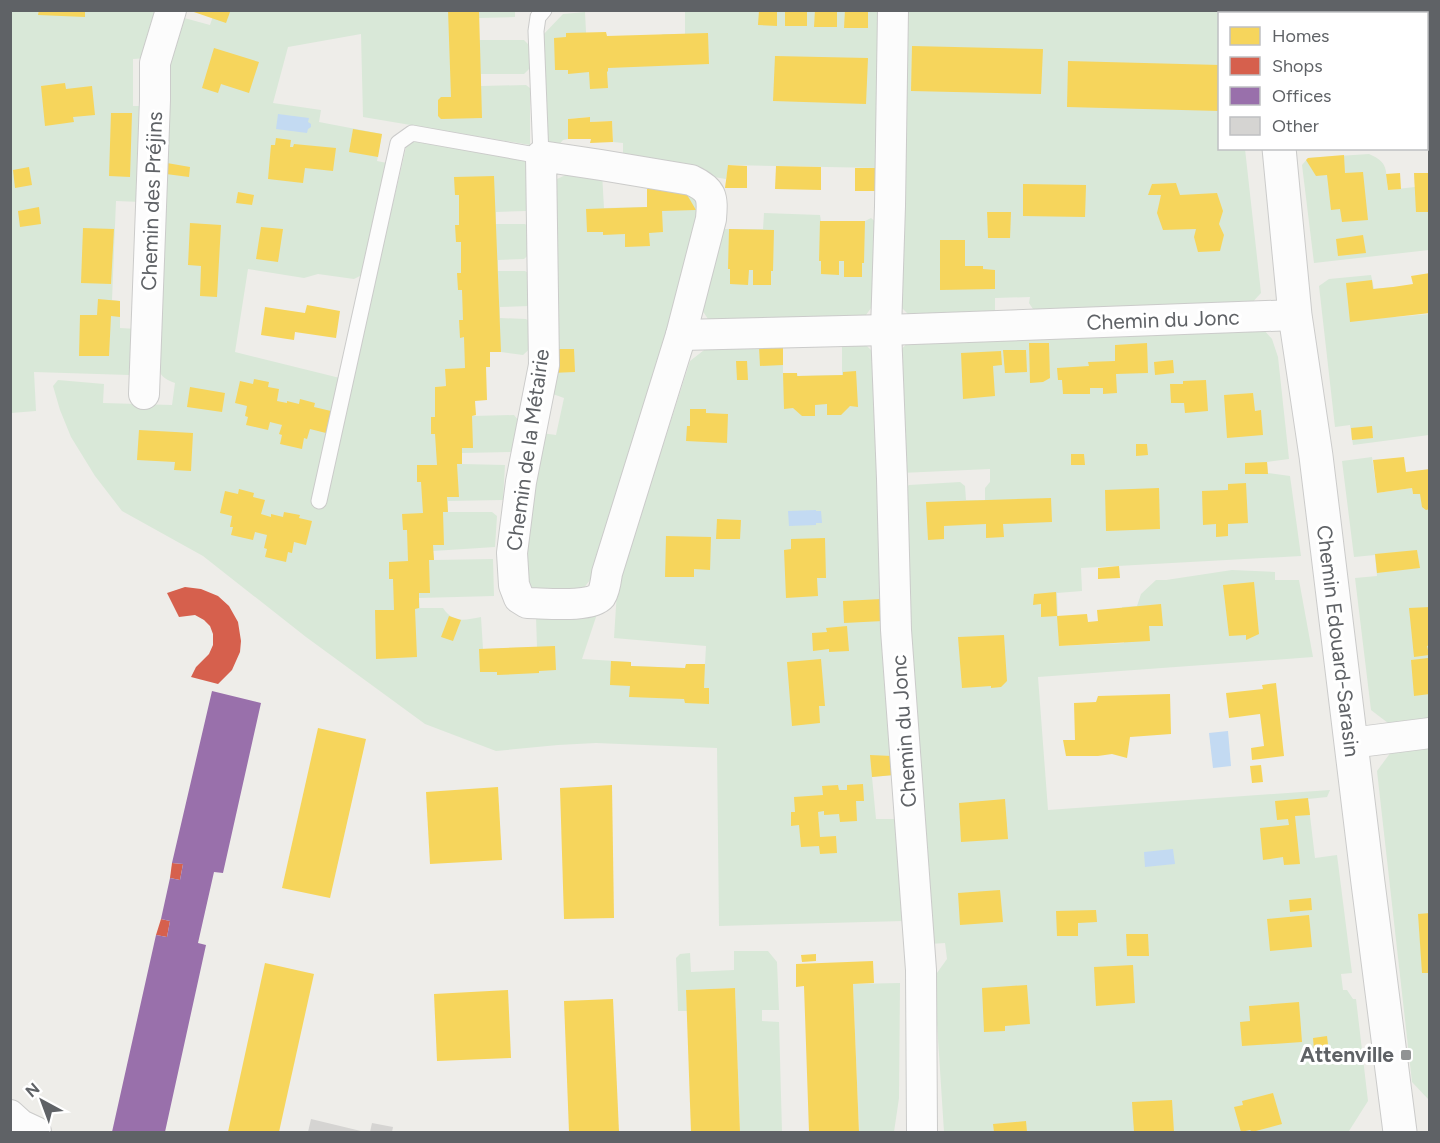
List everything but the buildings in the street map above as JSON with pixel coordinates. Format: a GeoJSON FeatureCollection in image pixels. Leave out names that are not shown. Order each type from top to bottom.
{"type":"FeatureCollection","features":[{"type":"Feature","properties":{"kind":"street","name":"Chemin des Préjins"},"geometry":{"type":"LineString","coordinates":[[144,394],[155,63],[171,10]]}},
{"type":"Feature","properties":{"kind":"street","name":"Chemin du Jonc"},"geometry":{"type":"LineString","coordinates":[[893,10],[886,330],[896,630],[921,970],[922,1132]]}},
{"type":"Feature","properties":{"kind":"street","name":"Chemin Edouard-Sarasin"},"geometry":{"type":"LineString","coordinates":[[1279,150],[1295,315],[1316,456],[1400,1132]]}},
{"type":"Feature","properties":{"kind":"street","name":"Chemin de la Métairie"},"geometry":{"type":"LineString","coordinates":[[541,156],[691,180],[703,186],[708,192],[712,200],[711,219],[681,335],[607,573],[603,594],[586,604],[528,603],[519,597],[514,585],[512,554],[520,482],[544,365],[541,156]]}},
{"type":"Feature","properties":{"kind":"street","name":"Chemin du Jonc"},"geometry":{"type":"LineString","coordinates":[[681,335],[1295,315]]}},
{"type":"Feature","properties":{"kind":"street"},"geometry":{"type":"LineString","coordinates":[[1351,743],[1430,733]]}},
{"type":"Feature","properties":{"kind":"street"},"geometry":{"type":"LineString","coordinates":[[10,1115],[21,1125],[36,1132]]}},
{"type":"Feature","properties":{"kind":"lane"},"geometry":{"type":"LineString","coordinates":[[319,501],[398,143],[412,133],[541,156],[536,31],[538,17],[544,10]]}},
{"type":"Feature","properties":{"kind":"green space"},"geometry":{"type":"Polygon","coordinates":[[[215,10],[515,11],[515,17],[479,18],[479,40],[524,40],[529,45],[530,68],[524,74],[481,74],[481,86],[526,85],[530,88],[530,145],[363,117],[361,34],[288,47],[273,103],[321,110],[319,122],[382,134],[377,161],[387,163],[362,275],[354,279],[318,274],[304,278],[248,269],[235,352],[352,381],[407,143],[419,141],[525,161],[532,169],[534,202],[526,211],[496,212],[496,224],[525,224],[534,231],[535,249],[524,259],[498,260],[498,271],[525,271],[535,277],[529,306],[500,307],[500,318],[526,319],[535,326],[536,343],[523,355],[490,352],[490,367],[445,369],[446,386],[435,387],[435,417],[514,415],[523,426],[520,439],[511,452],[462,453],[462,464],[505,465],[503,500],[448,501],[448,512],[492,512],[497,516],[495,547],[433,551],[434,560],[493,559],[494,596],[419,598],[420,608],[443,608],[451,617],[460,620],[481,617],[483,649],[537,647],[536,617],[597,614],[582,659],[631,662],[631,666],[685,668],[686,664],[705,664],[706,646],[614,638],[618,575],[653,457],[659,458],[690,361],[708,347],[783,345],[783,373],[797,373],[798,376],[842,375],[842,343],[863,342],[876,355],[894,775],[872,777],[876,819],[900,819],[904,921],[719,926],[717,748],[596,743],[496,751],[425,724],[306,637],[203,556],[122,511],[95,476],[71,437],[53,386],[58,380],[104,384],[103,403],[172,405],[175,383],[162,375],[158,360],[164,65],[177,16],[210,25],[215,10]]]}},
{"type":"Feature","properties":{"kind":"green space"},"geometry":{"type":"Polygon","coordinates":[[[11,11],[162,11],[148,58],[133,59],[133,106],[143,106],[141,202],[116,201],[112,300],[120,301],[120,328],[137,329],[134,369],[129,375],[34,372],[36,411],[11,413],[11,11]]]}},
{"type":"Feature","properties":{"kind":"green space"},"geometry":{"type":"Polygon","coordinates":[[[685,11],[879,11],[878,168],[729,165],[726,179],[623,162],[623,143],[613,142],[612,121],[590,122],[589,117],[568,119],[568,139],[563,140],[556,148],[548,140],[541,37],[563,14],[585,12],[588,72],[608,71],[608,68],[663,34],[685,34],[685,11]]]}},
{"type":"Feature","properties":{"kind":"green space"},"geometry":{"type":"Polygon","coordinates":[[[904,11],[1232,11],[1218,12],[1218,150],[1245,150],[1261,293],[1249,306],[1037,315],[1029,303],[1030,297],[995,298],[995,316],[911,317],[898,304],[904,11]]]}},
{"type":"Feature","properties":{"kind":"green space"},"geometry":{"type":"Polygon","coordinates":[[[1369,154],[1383,164],[1388,190],[1415,187],[1414,173],[1429,173],[1429,250],[1314,263],[1302,165],[1308,158],[1369,154]]]}},
{"type":"Feature","properties":{"kind":"green space"},"geometry":{"type":"Polygon","coordinates":[[[572,172],[602,173],[604,208],[647,207],[647,189],[684,188],[698,199],[701,222],[594,575],[579,594],[530,590],[520,572],[541,433],[556,435],[564,398],[550,393],[550,195],[557,179],[572,172]]]}},
{"type":"Feature","properties":{"kind":"green space"},"geometry":{"type":"Polygon","coordinates":[[[764,213],[820,215],[821,221],[865,221],[871,218],[877,223],[874,304],[863,319],[712,325],[702,310],[715,229],[763,229],[764,213]]]}},
{"type":"Feature","properties":{"kind":"green space"},"geometry":{"type":"Polygon","coordinates":[[[1371,275],[1374,289],[1393,287],[1396,317],[1429,314],[1429,435],[1353,445],[1350,425],[1335,427],[1319,286],[1329,279],[1371,275]]]}},
{"type":"Feature","properties":{"kind":"green space"},"geometry":{"type":"Polygon","coordinates":[[[1263,329],[1272,339],[1278,357],[1289,459],[1267,462],[1268,473],[1290,476],[1301,556],[1081,568],[1082,591],[1057,593],[1059,646],[1124,643],[1122,607],[1137,606],[1141,594],[1156,580],[1232,570],[1275,572],[1275,580],[1299,580],[1313,657],[1038,677],[1048,810],[1330,790],[1327,797],[1308,799],[1315,858],[1337,855],[1352,973],[1341,974],[1343,990],[1347,990],[1353,999],[1356,999],[1368,1101],[1349,1131],[1345,1132],[944,1132],[934,977],[947,959],[945,943],[930,944],[902,491],[909,485],[960,482],[965,486],[966,500],[985,500],[985,488],[990,482],[990,469],[901,473],[898,353],[911,339],[1263,329]]]}},
{"type":"Feature","properties":{"kind":"green space"},"geometry":{"type":"Polygon","coordinates":[[[1372,457],[1377,493],[1412,488],[1413,494],[1429,493],[1429,721],[1392,726],[1371,710],[1355,578],[1377,576],[1375,555],[1354,557],[1342,461],[1372,457]]]}},
{"type":"Feature","properties":{"kind":"green space"},"geometry":{"type":"Polygon","coordinates":[[[1429,743],[1429,1100],[1412,1082],[1377,771],[1394,748],[1429,743]]]}},
{"type":"Feature","properties":{"kind":"green space"},"geometry":{"type":"Polygon","coordinates":[[[734,951],[768,951],[777,962],[779,1010],[762,1010],[762,1021],[779,1022],[782,1132],[740,1132],[735,988],[686,990],[687,1011],[678,1011],[676,958],[680,954],[690,953],[691,972],[734,970],[734,951]]]}},
{"type":"Feature","properties":{"kind":"green space"},"geometry":{"type":"Polygon","coordinates":[[[900,983],[899,1098],[894,1132],[859,1132],[853,984],[900,983]]]}},
{"type":"Feature","properties":{"kind":"water"},"geometry":{"type":"Polygon","coordinates":[[[278,114],[309,118],[308,122],[311,127],[307,133],[276,129],[278,114]]]}},
{"type":"Feature","properties":{"kind":"water"},"geometry":{"type":"Polygon","coordinates":[[[788,511],[821,511],[822,523],[789,526],[788,511]]]}},
{"type":"Feature","properties":{"kind":"water"},"geometry":{"type":"Polygon","coordinates":[[[1228,731],[1231,766],[1213,768],[1209,733],[1228,731]]]}},
{"type":"Feature","properties":{"kind":"water"},"geometry":{"type":"Polygon","coordinates":[[[1173,849],[1175,864],[1145,867],[1144,852],[1173,849]]]}},
{"type":"Feature","properties":{"kind":"place","name":"Attenville"},"geometry":{"type":"Point","coordinates":[1406,1055]}}]}
